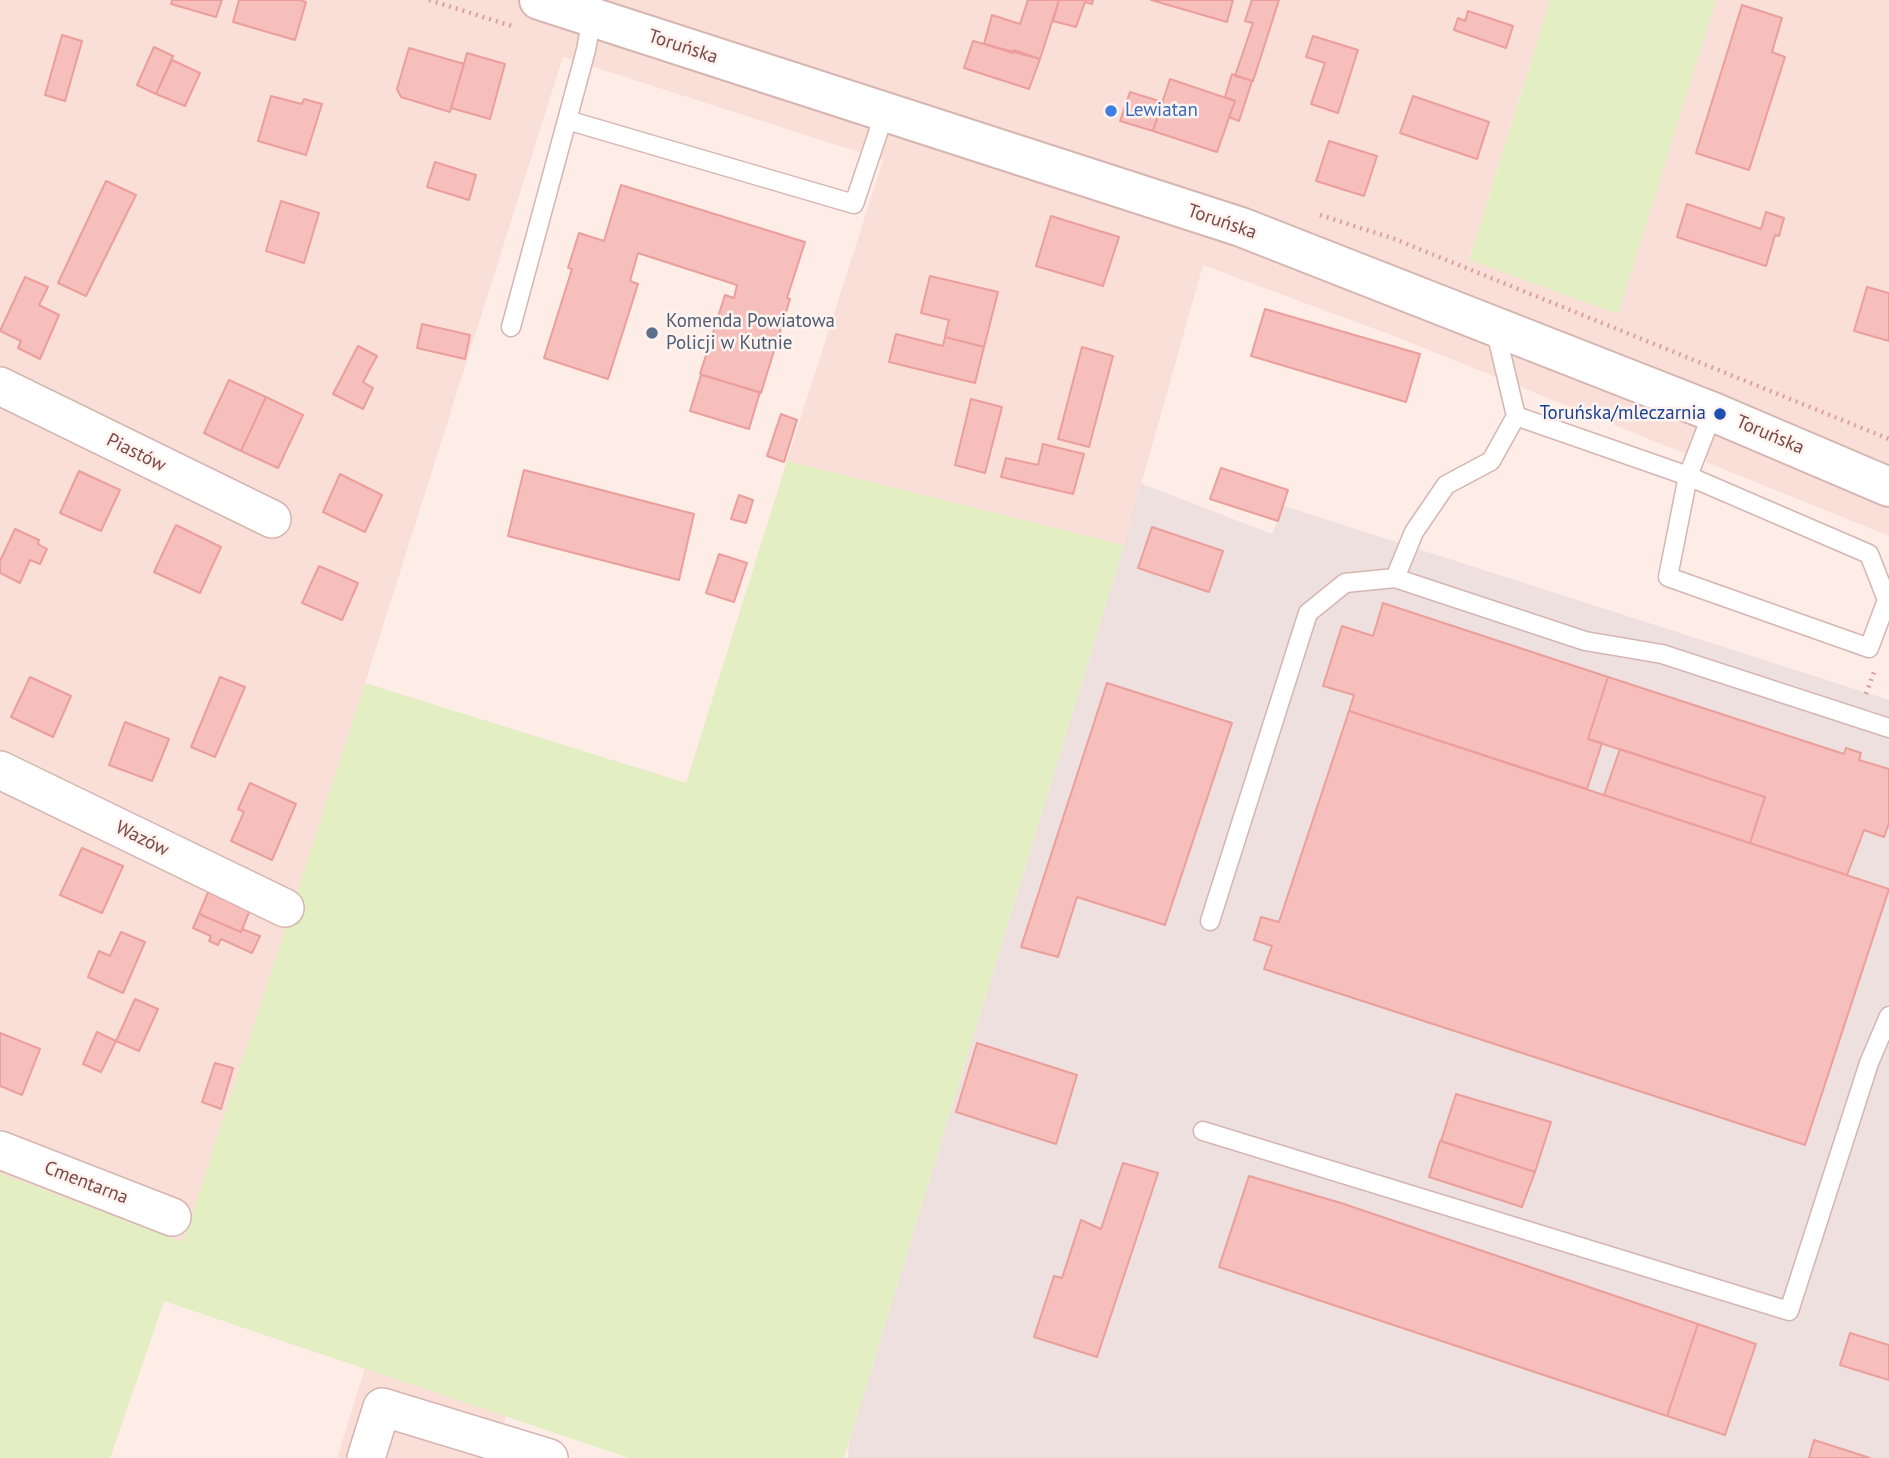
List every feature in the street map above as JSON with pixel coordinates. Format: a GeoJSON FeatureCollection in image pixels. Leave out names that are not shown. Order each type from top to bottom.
{"type":"FeatureCollection","features":[{"type":"Feature","properties":{"kind":"street","name":"Toruńska"},"geometry":{"type":"LineString","coordinates":[[530,15],[592,17],[1241,227],[1713,412],[1889,487]]}},
{"type":"Feature","properties":{"kind":"street","name":"Piastów"},"geometry":{"type":"LineString","coordinates":[[0,386],[272,519]]}},
{"type":"Feature","properties":{"kind":"street","name":"Wazów"},"geometry":{"type":"LineString","coordinates":[[0,770],[285,908]]}},
{"type":"Feature","properties":{"kind":"street","name":"Cmentarna"},"geometry":{"type":"LineString","coordinates":[[0,1150],[172,1217]]}},
{"type":"Feature","properties":{"kind":"street"},"geometry":{"type":"LineString","coordinates":[[366,1458],[382,1406],[549,1458]]}},
{"type":"Feature","properties":{"kind":"lane"},"geometry":{"type":"LineString","coordinates":[[511,327],[592,17]]}},
{"type":"Feature","properties":{"kind":"lane"},"geometry":{"type":"LineString","coordinates":[[567,120],[854,204],[885,112]]}},
{"type":"Feature","properties":{"kind":"lane"},"geometry":{"type":"LineString","coordinates":[[1395,578],[1414,532],[1446,485],[1491,461],[1516,416],[1494,325]]}},
{"type":"Feature","properties":{"kind":"lane"},"geometry":{"type":"LineString","coordinates":[[1516,416],[1688,476],[1869,554],[1887,600],[1870,649],[1668,577],[1688,476],[1713,412]]}},
{"type":"Feature","properties":{"kind":"lane"},"geometry":{"type":"LineString","coordinates":[[1210,921],[1308,613],[1345,583],[1395,578],[1585,641],[1662,654],[1889,727]]}},
{"type":"Feature","properties":{"kind":"lane"},"geometry":{"type":"LineString","coordinates":[[1203,1131],[1789,1311],[1869,1063],[1889,1016]]}},
{"type":"Feature","properties":{"kind":"path"},"geometry":{"type":"LineString","coordinates":[[429,0],[530,15]]}},
{"type":"Feature","properties":{"kind":"shaded area"},"geometry":{"type":"Polygon","coordinates":[[[0,0],[1550,0],[1469,259],[1618,314],[1716,0],[1889,0],[1889,536],[1399,338],[1203,265],[1124,545],[787,461],[883,160],[563,57],[365,683],[164,1301],[110,1458],[0,1458],[0,0]]]}},
{"type":"Feature","properties":{"kind":"shaded area"},"geometry":{"type":"Polygon","coordinates":[[[1140,483],[1272,534],[1284,506],[1889,700],[1889,1458],[848,1458],[849,1442],[1124,545],[1140,483]]]}},
{"type":"Feature","properties":{"kind":"shaded area"},"geometry":{"type":"Polygon","coordinates":[[[365,1368],[506,1416],[494,1458],[337,1458],[365,1368]]]}},
{"type":"Feature","properties":{"kind":"green space"},"geometry":{"type":"Polygon","coordinates":[[[1550,0],[1716,0],[1618,314],[1469,260],[1550,0]]]}},
{"type":"Feature","properties":{"kind":"green space"},"geometry":{"type":"Polygon","coordinates":[[[787,461],[1124,545],[844,1458],[629,1458],[164,1301],[110,1458],[0,1458],[0,1173],[183,1242],[365,683],[686,783],[787,461]]]}},
{"type":"Feature","properties":{"kind":"building"},"geometry":{"type":"Polygon","coordinates":[[[172,0],[222,0],[216,17],[171,4],[172,0]]]}},
{"type":"Feature","properties":{"kind":"building"},"geometry":{"type":"Polygon","coordinates":[[[239,0],[306,2],[295,40],[233,22],[239,0]]]}},
{"type":"Feature","properties":{"kind":"building"},"geometry":{"type":"Polygon","coordinates":[[[1028,0],[1059,0],[1040,59],[984,44],[992,15],[1020,24],[1028,0]]]}},
{"type":"Feature","properties":{"kind":"building"},"geometry":{"type":"Polygon","coordinates":[[[1059,0],[1093,0],[1092,4],[1085,2],[1076,27],[1053,21],[1059,0]]]}},
{"type":"Feature","properties":{"kind":"building"},"geometry":{"type":"Polygon","coordinates":[[[1151,0],[1233,0],[1227,22],[1151,0]]]}},
{"type":"Feature","properties":{"kind":"building"},"geometry":{"type":"Polygon","coordinates":[[[1252,0],[1279,0],[1253,81],[1235,76],[1253,23],[1245,21],[1252,0]]]}},
{"type":"Feature","properties":{"kind":"building"},"geometry":{"type":"Polygon","coordinates":[[[1742,5],[1782,18],[1772,52],[1785,57],[1749,170],[1696,153],[1742,5]]]}},
{"type":"Feature","properties":{"kind":"building"},"geometry":{"type":"Polygon","coordinates":[[[1468,11],[1513,26],[1506,48],[1454,30],[1458,18],[1465,21],[1468,11]]]}},
{"type":"Feature","properties":{"kind":"building"},"geometry":{"type":"Polygon","coordinates":[[[62,35],[82,41],[65,101],[45,95],[62,35]]]}},
{"type":"Feature","properties":{"kind":"building"},"geometry":{"type":"Polygon","coordinates":[[[1313,36],[1358,50],[1338,113],[1311,104],[1325,63],[1306,57],[1313,36]]]}},
{"type":"Feature","properties":{"kind":"building"},"geometry":{"type":"Polygon","coordinates":[[[973,41],[1040,59],[1029,89],[964,68],[973,41]]]}},
{"type":"Feature","properties":{"kind":"building"},"geometry":{"type":"Polygon","coordinates":[[[154,47],[173,56],[156,94],[137,85],[154,47]]]}},
{"type":"Feature","properties":{"kind":"building"},"geometry":{"type":"Polygon","coordinates":[[[409,48],[464,64],[450,112],[401,97],[397,89],[409,48]]]}},
{"type":"Feature","properties":{"kind":"building"},"geometry":{"type":"Polygon","coordinates":[[[467,53],[505,64],[490,119],[451,108],[467,53]]]}},
{"type":"Feature","properties":{"kind":"building"},"geometry":{"type":"Polygon","coordinates":[[[172,60],[200,73],[185,106],[156,94],[172,60]]]}},
{"type":"Feature","properties":{"kind":"building"},"geometry":{"type":"Polygon","coordinates":[[[1232,74],[1252,81],[1239,121],[1229,117],[1235,101],[1225,97],[1232,74]]]}},
{"type":"Feature","properties":{"kind":"building"},"geometry":{"type":"Polygon","coordinates":[[[1170,79],[1235,101],[1217,152],[1153,131],[1170,79]]]}},
{"type":"Feature","properties":{"kind":"building"},"geometry":{"type":"Polygon","coordinates":[[[1130,92],[1162,102],[1153,131],[1120,121],[1130,92]]]}},
{"type":"Feature","properties":{"kind":"building"},"geometry":{"type":"Polygon","coordinates":[[[271,96],[302,104],[304,99],[322,104],[306,155],[258,141],[271,96]]]}},
{"type":"Feature","properties":{"kind":"building"},"geometry":{"type":"Polygon","coordinates":[[[1413,96],[1489,122],[1477,159],[1400,133],[1413,96]]]}},
{"type":"Feature","properties":{"kind":"building"},"geometry":{"type":"Polygon","coordinates":[[[1329,141],[1377,156],[1364,196],[1316,181],[1329,141]]]}},
{"type":"Feature","properties":{"kind":"building"},"geometry":{"type":"Polygon","coordinates":[[[435,162],[476,175],[469,200],[427,187],[435,162]]]}},
{"type":"Feature","properties":{"kind":"building"},"geometry":{"type":"Polygon","coordinates":[[[106,181],[136,195],[86,296],[58,283],[106,181]]]}},
{"type":"Feature","properties":{"kind":"building"},"geometry":{"type":"Polygon","coordinates":[[[621,185],[805,242],[761,393],[700,374],[725,295],[734,298],[737,285],[638,253],[630,281],[638,284],[608,379],[544,358],[572,269],[568,268],[579,233],[604,241],[621,185]]]}},
{"type":"Feature","properties":{"kind":"building"},"geometry":{"type":"Polygon","coordinates":[[[281,201],[319,213],[304,263],[266,251],[281,201]]]}},
{"type":"Feature","properties":{"kind":"building"},"geometry":{"type":"Polygon","coordinates":[[[1687,204],[1761,229],[1766,212],[1784,218],[1779,236],[1775,235],[1766,266],[1677,237],[1687,204]]]}},
{"type":"Feature","properties":{"kind":"building"},"geometry":{"type":"Polygon","coordinates":[[[1051,216],[1119,237],[1103,286],[1036,266],[1051,216]]]}},
{"type":"Feature","properties":{"kind":"building"},"geometry":{"type":"Polygon","coordinates":[[[930,276],[998,292],[984,347],[945,337],[949,320],[921,313],[930,276]]]}},
{"type":"Feature","properties":{"kind":"building"},"geometry":{"type":"Polygon","coordinates":[[[25,277],[48,287],[39,305],[59,315],[40,359],[18,348],[21,341],[0,331],[25,277]]]}},
{"type":"Feature","properties":{"kind":"building"},"geometry":{"type":"Polygon","coordinates":[[[1867,287],[1889,293],[1889,341],[1854,331],[1867,287]]]}},
{"type":"Feature","properties":{"kind":"building"},"geometry":{"type":"Polygon","coordinates":[[[1265,309],[1420,354],[1406,402],[1251,356],[1265,309]]]}},
{"type":"Feature","properties":{"kind":"building"},"geometry":{"type":"Polygon","coordinates":[[[422,324],[470,335],[465,359],[417,348],[422,324]]]}},
{"type":"Feature","properties":{"kind":"building"},"geometry":{"type":"Polygon","coordinates":[[[896,334],[943,346],[945,337],[984,347],[975,383],[889,362],[896,334]]]}},
{"type":"Feature","properties":{"kind":"building"},"geometry":{"type":"Polygon","coordinates":[[[358,346],[377,356],[363,382],[373,388],[363,409],[333,394],[358,346]]]}},
{"type":"Feature","properties":{"kind":"building"},"geometry":{"type":"Polygon","coordinates":[[[1082,347],[1113,356],[1089,447],[1058,439],[1082,347]]]}},
{"type":"Feature","properties":{"kind":"building"},"geometry":{"type":"Polygon","coordinates":[[[701,375],[760,392],[749,429],[690,411],[701,375]]]}},
{"type":"Feature","properties":{"kind":"building"},"geometry":{"type":"Polygon","coordinates":[[[229,380],[266,397],[241,451],[204,433],[229,380]]]}},
{"type":"Feature","properties":{"kind":"building"},"geometry":{"type":"Polygon","coordinates":[[[266,397],[303,415],[278,468],[241,451],[266,397]]]}},
{"type":"Feature","properties":{"kind":"building"},"geometry":{"type":"Polygon","coordinates":[[[971,399],[1002,407],[985,473],[955,465],[971,399]]]}},
{"type":"Feature","properties":{"kind":"building"},"geometry":{"type":"Polygon","coordinates":[[[781,414],[797,420],[784,462],[767,456],[781,414]]]}},
{"type":"Feature","properties":{"kind":"building"},"geometry":{"type":"Polygon","coordinates":[[[1043,444],[1084,454],[1073,494],[1001,477],[1006,458],[1038,465],[1043,444]]]}},
{"type":"Feature","properties":{"kind":"building"},"geometry":{"type":"Polygon","coordinates":[[[1221,468],[1288,490],[1278,521],[1210,499],[1221,468]]]}},
{"type":"Feature","properties":{"kind":"building"},"geometry":{"type":"Polygon","coordinates":[[[524,470],[694,514],[679,580],[508,536],[524,470]]]}},
{"type":"Feature","properties":{"kind":"building"},"geometry":{"type":"Polygon","coordinates":[[[79,471],[120,490],[101,531],[60,513],[79,471]]]}},
{"type":"Feature","properties":{"kind":"building"},"geometry":{"type":"Polygon","coordinates":[[[340,474],[382,495],[365,532],[323,512],[340,474]]]}},
{"type":"Feature","properties":{"kind":"building"},"geometry":{"type":"Polygon","coordinates":[[[739,495],[753,500],[746,523],[731,519],[739,495]]]}},
{"type":"Feature","properties":{"kind":"building"},"geometry":{"type":"Polygon","coordinates":[[[176,525],[221,547],[200,593],[154,572],[176,525]]]}},
{"type":"Feature","properties":{"kind":"building"},"geometry":{"type":"Polygon","coordinates":[[[1152,527],[1223,551],[1209,592],[1138,568],[1152,527]]]}},
{"type":"Feature","properties":{"kind":"building"},"geometry":{"type":"Polygon","coordinates":[[[15,529],[39,540],[38,544],[47,549],[40,564],[30,560],[20,583],[0,573],[0,561],[15,529]]]}},
{"type":"Feature","properties":{"kind":"building"},"geometry":{"type":"Polygon","coordinates":[[[719,554],[747,563],[734,602],[706,593],[719,554]]]}},
{"type":"Feature","properties":{"kind":"building"},"geometry":{"type":"Polygon","coordinates":[[[319,566],[358,583],[342,620],[302,603],[319,566]]]}},
{"type":"Feature","properties":{"kind":"building"},"geometry":{"type":"Polygon","coordinates":[[[1383,603],[1608,677],[1588,739],[1602,743],[1587,789],[1349,711],[1354,695],[1323,686],[1342,626],[1373,636],[1383,603]]]}},
{"type":"Feature","properties":{"kind":"building"},"geometry":{"type":"Polygon","coordinates":[[[30,677],[71,696],[53,737],[11,717],[30,677]]]}},
{"type":"Feature","properties":{"kind":"building"},"geometry":{"type":"Polygon","coordinates":[[[220,677],[245,687],[215,757],[191,747],[220,677]]]}},
{"type":"Feature","properties":{"kind":"building"},"geometry":{"type":"Polygon","coordinates":[[[1608,677],[1844,754],[1846,748],[1861,753],[1859,760],[1889,769],[1889,823],[1884,837],[1864,830],[1847,875],[1750,843],[1765,797],[1588,739],[1608,677]]]}},
{"type":"Feature","properties":{"kind":"building"},"geometry":{"type":"Polygon","coordinates":[[[1107,683],[1232,723],[1165,925],[1077,897],[1058,957],[1021,947],[1107,683]]]}},
{"type":"Feature","properties":{"kind":"building"},"geometry":{"type":"Polygon","coordinates":[[[1349,711],[1889,889],[1805,1145],[1264,969],[1272,946],[1254,940],[1261,917],[1279,922],[1349,711]]]}},
{"type":"Feature","properties":{"kind":"building"},"geometry":{"type":"Polygon","coordinates":[[[125,722],[169,739],[152,781],[109,765],[125,722]]]}},
{"type":"Feature","properties":{"kind":"building"},"geometry":{"type":"Polygon","coordinates":[[[1620,749],[1765,797],[1750,843],[1604,795],[1620,749]]]}},
{"type":"Feature","properties":{"kind":"building"},"geometry":{"type":"Polygon","coordinates":[[[250,783],[296,804],[272,860],[231,841],[244,812],[238,809],[250,783]]]}},
{"type":"Feature","properties":{"kind":"building"},"geometry":{"type":"Polygon","coordinates":[[[82,848],[123,866],[102,913],[60,895],[82,848]]]}},
{"type":"Feature","properties":{"kind":"building"},"geometry":{"type":"Polygon","coordinates":[[[211,885],[252,905],[241,932],[199,914],[211,885]]]}},
{"type":"Feature","properties":{"kind":"building"},"geometry":{"type":"Polygon","coordinates":[[[199,914],[241,932],[242,929],[260,936],[252,953],[221,939],[218,945],[209,941],[211,936],[193,928],[199,914]]]}},
{"type":"Feature","properties":{"kind":"building"},"geometry":{"type":"Polygon","coordinates":[[[121,932],[145,942],[123,993],[88,977],[99,951],[110,956],[121,932]]]}},
{"type":"Feature","properties":{"kind":"building"},"geometry":{"type":"Polygon","coordinates":[[[135,999],[158,1009],[139,1051],[116,1041],[135,999]]]}},
{"type":"Feature","properties":{"kind":"building"},"geometry":{"type":"Polygon","coordinates":[[[97,1032],[116,1041],[101,1072],[83,1064],[97,1032]]]}},
{"type":"Feature","properties":{"kind":"building"},"geometry":{"type":"Polygon","coordinates":[[[0,1033],[40,1049],[22,1095],[0,1086],[0,1033]]]}},
{"type":"Feature","properties":{"kind":"building"},"geometry":{"type":"Polygon","coordinates":[[[977,1043],[1077,1075],[1056,1144],[956,1112],[977,1043]]]}},
{"type":"Feature","properties":{"kind":"building"},"geometry":{"type":"Polygon","coordinates":[[[215,1063],[233,1068],[221,1109],[202,1102],[215,1063]]]}},
{"type":"Feature","properties":{"kind":"building"},"geometry":{"type":"Polygon","coordinates":[[[1456,1094],[1551,1122],[1535,1172],[1441,1141],[1456,1094]]]}},
{"type":"Feature","properties":{"kind":"building"},"geometry":{"type":"Polygon","coordinates":[[[1440,1141],[1535,1172],[1522,1207],[1429,1177],[1440,1141]]]}},
{"type":"Feature","properties":{"kind":"building"},"geometry":{"type":"Polygon","coordinates":[[[1123,1163],[1158,1173],[1097,1357],[1034,1337],[1054,1276],[1062,1278],[1081,1220],[1101,1229],[1123,1163]]]}},
{"type":"Feature","properties":{"kind":"building"},"geometry":{"type":"Polygon","coordinates":[[[1249,1176],[1341,1203],[1698,1324],[1667,1416],[1219,1267],[1249,1176]]]}},
{"type":"Feature","properties":{"kind":"building"},"geometry":{"type":"Polygon","coordinates":[[[1698,1324],[1756,1344],[1725,1435],[1667,1416],[1698,1324]]]}},
{"type":"Feature","properties":{"kind":"building"},"geometry":{"type":"Polygon","coordinates":[[[1850,1333],[1889,1345],[1889,1380],[1840,1365],[1850,1333]]]}},
{"type":"Feature","properties":{"kind":"building"},"geometry":{"type":"Polygon","coordinates":[[[1814,1440],[1870,1458],[1809,1458],[1814,1440]]]}},
{"type":"Feature","properties":{"kind":"place","name":"Lewiatan"},"geometry":{"type":"Point","coordinates":[1111,111]}},
{"type":"Feature","properties":{"kind":"place","name":"Komenda Powiatowa Policji w Kutnie"},"geometry":{"type":"Point","coordinates":[652,333]}},
{"type":"Feature","properties":{"kind":"place","name":"Toruńska/mleczarnia"},"geometry":{"type":"Point","coordinates":[1720,414]}}]}
